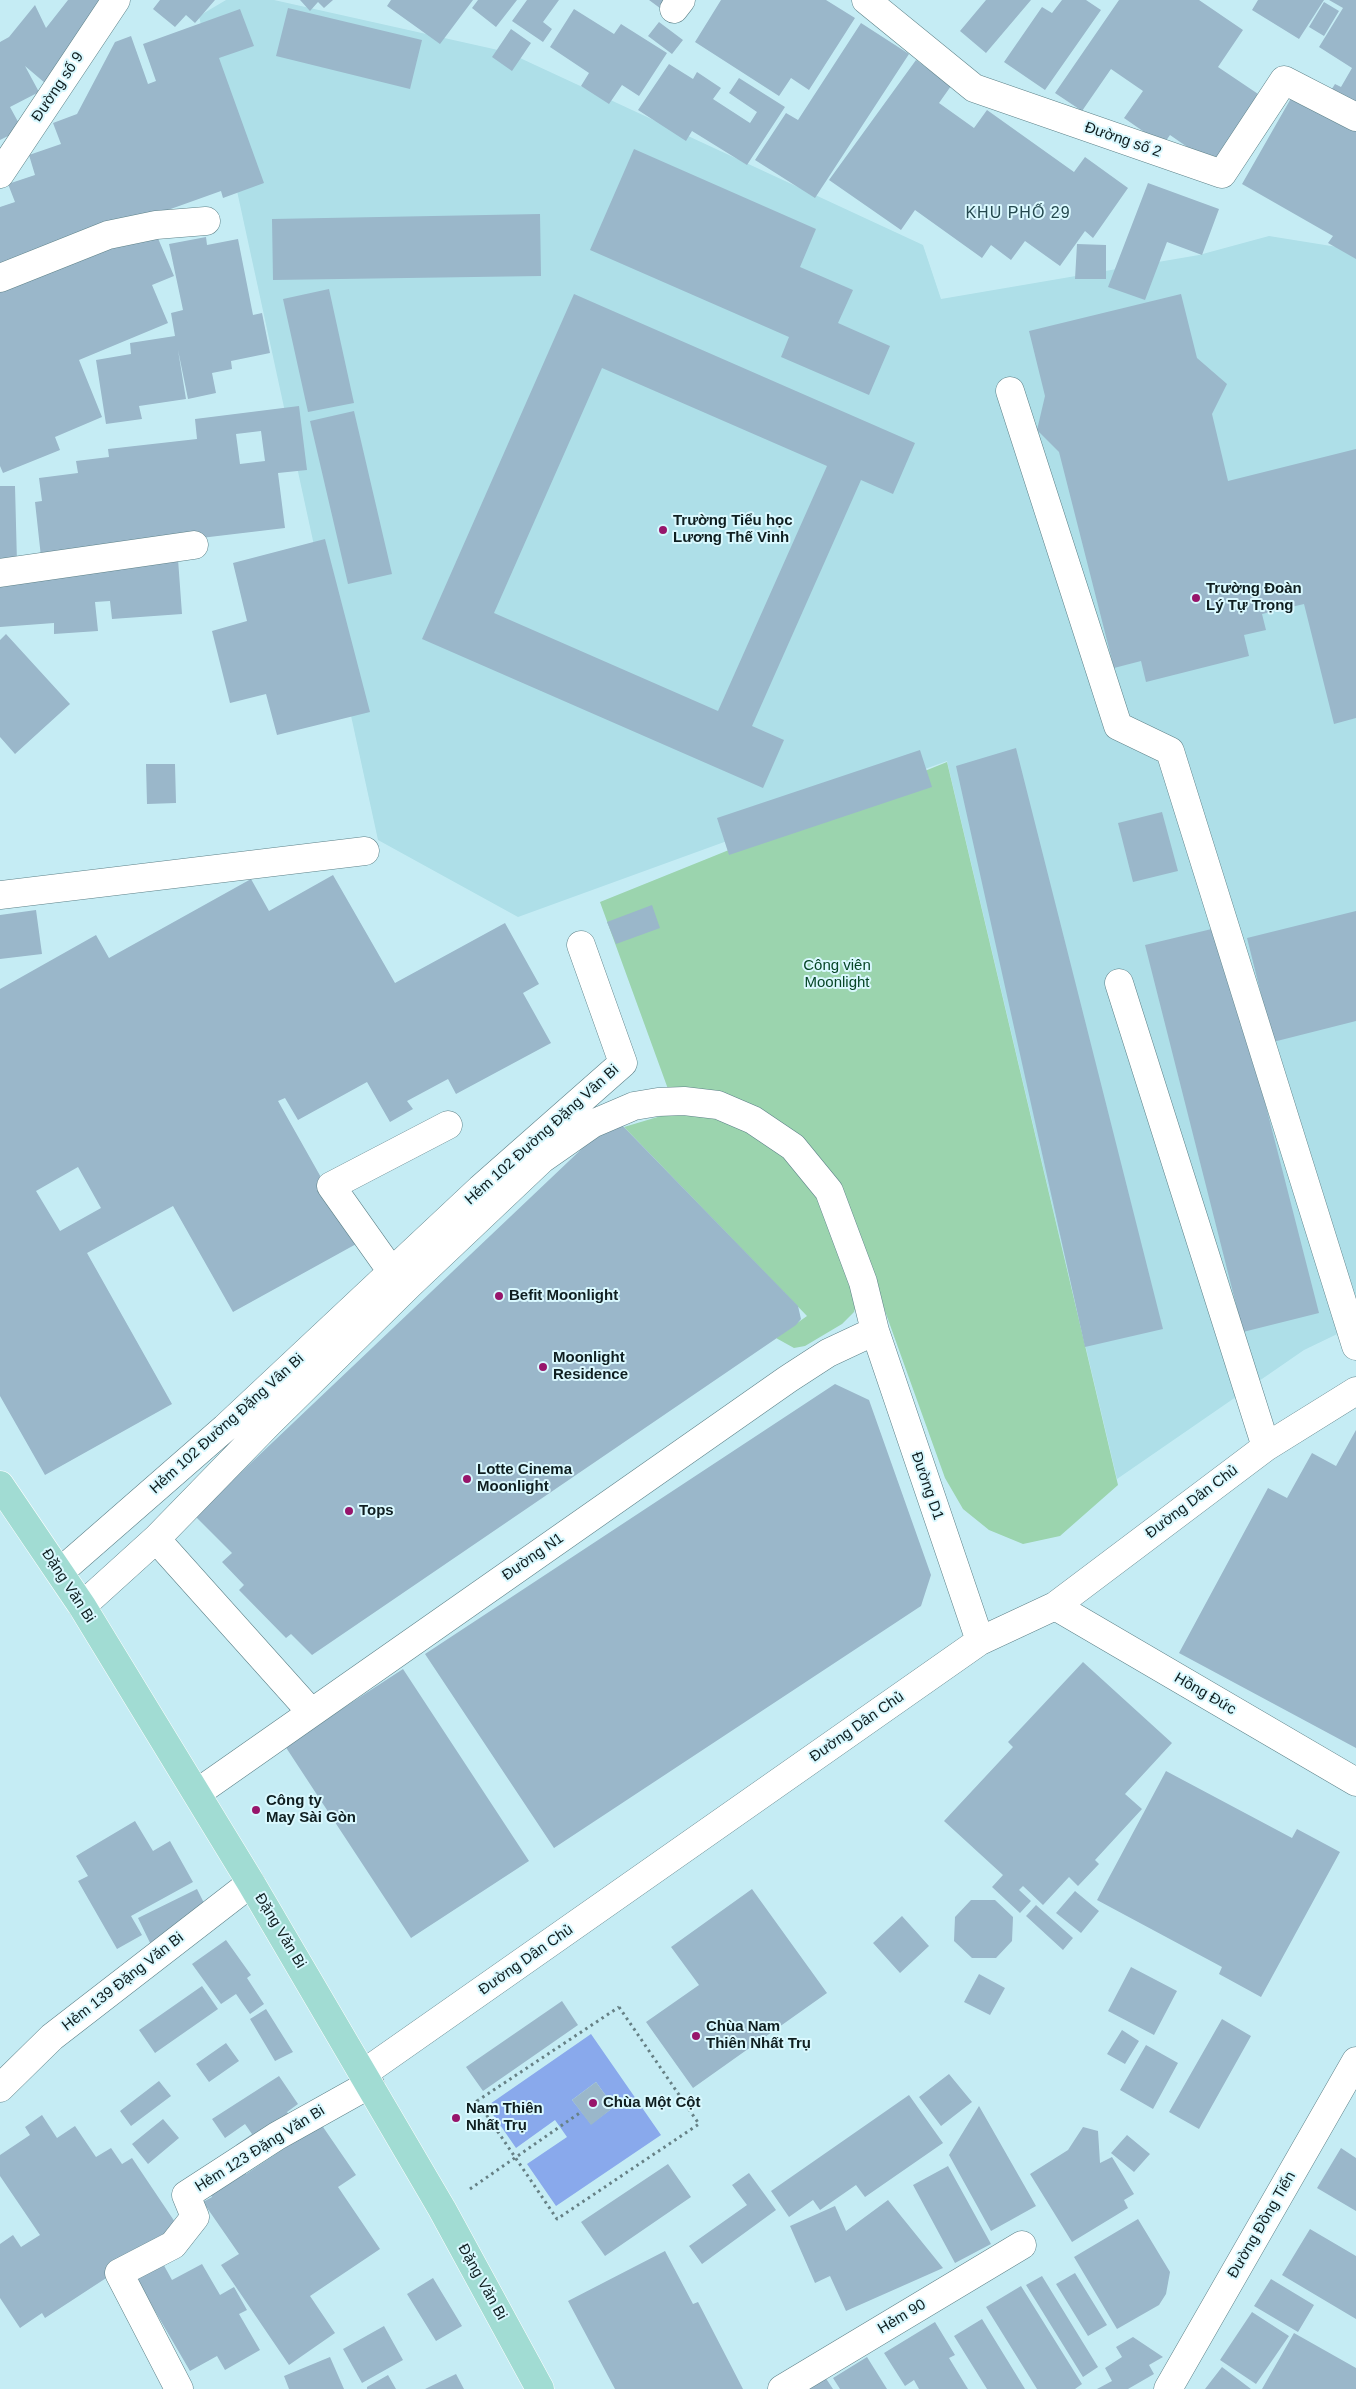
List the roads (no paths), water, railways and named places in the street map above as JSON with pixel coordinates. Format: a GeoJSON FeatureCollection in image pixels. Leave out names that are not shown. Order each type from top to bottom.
{"type":"FeatureCollection","features":[{"type":"Feature","properties":{"kind":"main road","name":"Đặng Văn Bi"},"geometry":{"type":"LineString","coordinates":[[0,1485],[82,1606],[251,1882],[442,2209],[540,2389]]}},
{"type":"Feature","properties":{"kind":"street","name":"Đường số 9"},"geometry":{"type":"LineString","coordinates":[[0,174],[116,0]]}},
{"type":"Feature","properties":{"kind":"street","name":"Đường số 2"},"geometry":{"type":"LineString","coordinates":[[866,0],[974,88],[1222,174],[1284,80],[1356,117]]}},
{"type":"Feature","properties":{"kind":"street"},"geometry":{"type":"LineString","coordinates":[[0,278],[108,235],[156,225],[206,221]]}},
{"type":"Feature","properties":{"kind":"street"},"geometry":{"type":"LineString","coordinates":[[1010,391],[1118,726],[1170,751],[1356,1346]]}},
{"type":"Feature","properties":{"kind":"street"},"geometry":{"type":"LineString","coordinates":[[0,573],[194,545]]}},
{"type":"Feature","properties":{"kind":"street"},"geometry":{"type":"LineString","coordinates":[[0,895],[365,851]]}},
{"type":"Feature","properties":{"kind":"street","name":"Hẻm 102 Đường Đặng Vân Bi"},"geometry":{"type":"LineString","coordinates":[[60,1572],[225,1428],[480,1189],[623,1063],[581,945]]}},
{"type":"Feature","properties":{"kind":"street"},"geometry":{"type":"LineString","coordinates":[[1119,983],[1266,1447]]}},
{"type":"Feature","properties":{"kind":"street","name":"Đường D1"},"geometry":{"type":"LineString","coordinates":[[82,1606],[156,1539],[394,1299],[542,1159],[592,1124],[634,1106],[667,1102],[718,1105],[753,1120],[793,1147],[829,1191],[863,1282],[875,1331],[980,1641]]}},
{"type":"Feature","properties":{"kind":"street"},"geometry":{"type":"LineString","coordinates":[[392,1272],[331,1186],[448,1125]]}},
{"type":"Feature","properties":{"kind":"street","name":"Đường N1"},"geometry":{"type":"LineString","coordinates":[[197,1793],[788,1379],[828,1353],[875,1331]]}},
{"type":"Feature","properties":{"kind":"street","name":"Đường Dân Chủ"},"geometry":{"type":"LineString","coordinates":[[367,2079],[980,1641],[1055,1606],[1266,1447],[1356,1391]]}},
{"type":"Feature","properties":{"kind":"street"},"geometry":{"type":"LineString","coordinates":[[156,1539],[311,1712]]}},
{"type":"Feature","properties":{"kind":"street","name":"Hồng Đức"},"geometry":{"type":"LineString","coordinates":[[1055,1606],[1356,1782]]}},
{"type":"Feature","properties":{"kind":"street","name":"Hẻm 139 Đặng Văn Bi"},"geometry":{"type":"LineString","coordinates":[[0,2088],[52,2037],[251,1882]]}},
{"type":"Feature","properties":{"kind":"street","name":"Đường Đồng Tiến"},"geometry":{"type":"LineString","coordinates":[[1168,2389],[1356,2061]]}},
{"type":"Feature","properties":{"kind":"street","name":"Hẻm 123 Đặng Văn Bi"},"geometry":{"type":"LineString","coordinates":[[179,2389],[119,2273],[173,2244],[195,2217],[186,2195],[367,2079]]}},
{"type":"Feature","properties":{"kind":"street","name":"Hẻm 90"},"geometry":{"type":"LineString","coordinates":[[782,2389],[1022,2245]]}},
{"type":"Feature","properties":{"kind":"water"},"geometry":{"type":"Polygon","coordinates":[[[591,2034],[661,2135],[556,2206],[527,2164],[567,2137],[555,2120],[516,2148],[487,2106],[591,2034]],[[596,2082],[572,2100],[591,2124],[614,2107],[596,2082]]]}},
{"type":"Feature","properties":{"kind":"place","name":"Trường Tiểu học Lương Thế Vinh"},"geometry":{"type":"Point","coordinates":[663,530]}},
{"type":"Feature","properties":{"kind":"place","name":"Trường Đoàn Lý Tự Trọng"},"geometry":{"type":"Point","coordinates":[1196,598]}},
{"type":"Feature","properties":{"kind":"place","name":"Befit Moonlight"},"geometry":{"type":"Point","coordinates":[499,1296]}},
{"type":"Feature","properties":{"kind":"place","name":"Moonlight Residence"},"geometry":{"type":"Point","coordinates":[543,1367]}},
{"type":"Feature","properties":{"kind":"place","name":"Lotte Cinema Moonlight"},"geometry":{"type":"Point","coordinates":[467,1479]}},
{"type":"Feature","properties":{"kind":"place","name":"Tops"},"geometry":{"type":"Point","coordinates":[349,1511]}},
{"type":"Feature","properties":{"kind":"place","name":"Công ty May Sài Gòn"},"geometry":{"type":"Point","coordinates":[256,1810]}},
{"type":"Feature","properties":{"kind":"place","name":"Chùa Nam Thiên Nhất Trụ"},"geometry":{"type":"Point","coordinates":[696,2036]}},
{"type":"Feature","properties":{"kind":"place","name":"Chùa Một Cột"},"geometry":{"type":"Point","coordinates":[593,2103]}},
{"type":"Feature","properties":{"kind":"place","name":"Nam Thiên Nhất Trụ"},"geometry":{"type":"Point","coordinates":[456,2118]}},
{"type":"Feature","properties":{"kind":"district","name":"KHU PHỐ 29"},"geometry":{"type":"Point","coordinates":[1018,214]}},
{"type":"Feature","properties":{"kind":"park label","name":"Công viên Moonlight"},"geometry":{"type":"Point","coordinates":[837,974]}}]}
